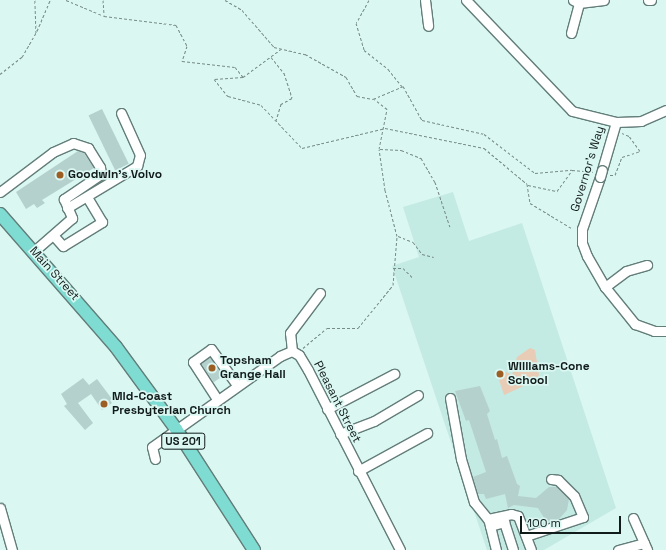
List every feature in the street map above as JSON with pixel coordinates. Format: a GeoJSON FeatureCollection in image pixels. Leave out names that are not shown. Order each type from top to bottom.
{"type":"FeatureCollection","features":[{"type":"Feature","properties":{"kind":"main road","name":"Main Street"},"geometry":{"type":"LineString","coordinates":[[0,216],[34,251],[107,336],[176,429]]}},
{"type":"Feature","properties":{"kind":"main road","name":"US 201"},"geometry":{"type":"LineString","coordinates":[[176,429],[254,550]]}},
{"type":"Feature","properties":{"kind":"street"},"geometry":{"type":"LineString","coordinates":[[425,0],[428,26]]}},
{"type":"Feature","properties":{"kind":"street","name":"Governor's Way"},"geometry":{"type":"LineString","coordinates":[[466,0],[572,111],[616,122],[582,234]]}},
{"type":"Feature","properties":{"kind":"street"},"geometry":{"type":"LineString","coordinates":[[571,33],[576,2],[604,0]]}},
{"type":"Feature","properties":{"kind":"street"},"geometry":{"type":"LineString","coordinates":[[616,122],[641,121],[666,110]]}},
{"type":"Feature","properties":{"kind":"street"},"geometry":{"type":"LineString","coordinates":[[67,208],[137,166],[140,155],[121,113]]}},
{"type":"Feature","properties":{"kind":"street"},"geometry":{"type":"LineString","coordinates":[[0,192],[52,152],[73,143],[88,148],[100,167],[101,174],[64,199],[72,218],[34,251]]}},
{"type":"Feature","properties":{"kind":"street"},"geometry":{"type":"LineString","coordinates":[[53,235],[63,246],[102,222],[87,197]]}},
{"type":"Feature","properties":{"kind":"street"},"geometry":{"type":"LineString","coordinates":[[582,234],[587,256],[605,287],[635,324],[654,332],[666,331]]}},
{"type":"Feature","properties":{"kind":"street"},"geometry":{"type":"LineString","coordinates":[[605,287],[626,271],[647,265]]}},
{"type":"Feature","properties":{"kind":"street"},"geometry":{"type":"LineString","coordinates":[[155,459],[152,447],[217,399],[280,356],[296,350],[290,333],[320,293]]}},
{"type":"Feature","properties":{"kind":"street"},"geometry":{"type":"LineString","coordinates":[[217,399],[193,362],[211,348],[237,385]]}},
{"type":"Feature","properties":{"kind":"street","name":"Pleasant Street"},"geometry":{"type":"LineString","coordinates":[[296,350],[308,370],[358,471],[400,550]]}},
{"type":"Feature","properties":{"kind":"street"},"geometry":{"type":"LineString","coordinates":[[327,409],[394,374]]}},
{"type":"Feature","properties":{"kind":"street"},"geometry":{"type":"LineString","coordinates":[[340,434],[387,414],[418,396]]}},
{"type":"Feature","properties":{"kind":"street"},"geometry":{"type":"LineString","coordinates":[[450,398],[461,459],[474,502],[489,522],[496,550]]}},
{"type":"Feature","properties":{"kind":"street"},"geometry":{"type":"LineString","coordinates":[[358,471],[427,433]]}},
{"type":"Feature","properties":{"kind":"street"},"geometry":{"type":"LineString","coordinates":[[526,536],[583,517],[574,496],[558,480],[551,479]]}},
{"type":"Feature","properties":{"kind":"street"},"geometry":{"type":"LineString","coordinates":[[0,508],[12,550]]}},
{"type":"Feature","properties":{"kind":"street"},"geometry":{"type":"LineString","coordinates":[[489,522],[505,515],[518,516],[531,550]]}},
{"type":"Feature","properties":{"kind":"street"},"geometry":{"type":"LineString","coordinates":[[618,550],[645,547],[633,518]]}},
{"type":"Feature","properties":{"kind":"street"},"geometry":{"type":"LineString","coordinates":[[489,522],[504,522],[513,550]]}},
{"type":"Feature","properties":{"kind":"path"},"geometry":{"type":"LineString","coordinates":[[35,0],[36,33]]}},
{"type":"Feature","properties":{"kind":"path"},"geometry":{"type":"LineString","coordinates":[[0,74],[22,57],[36,33],[50,0]]}},
{"type":"Feature","properties":{"kind":"path"},"geometry":{"type":"LineString","coordinates":[[66,0],[104,16],[176,25],[187,46],[182,61],[235,67],[243,77]]}},
{"type":"Feature","properties":{"kind":"path"},"geometry":{"type":"LineString","coordinates":[[103,0],[104,16]]}},
{"type":"Feature","properties":{"kind":"path"},"geometry":{"type":"LineString","coordinates":[[225,0],[242,10],[274,47],[305,54],[346,77],[357,96],[373,99],[387,109],[385,128],[379,149],[385,190],[397,236],[393,268],[393,285],[358,328],[327,328],[296,350]]}},
{"type":"Feature","properties":{"kind":"path"},"geometry":{"type":"LineString","coordinates":[[369,0],[356,23],[364,50],[388,69],[402,86],[422,120],[484,134],[535,172],[572,170],[615,175],[622,156],[640,151],[629,136],[619,131]]}},
{"type":"Feature","properties":{"kind":"path"},"geometry":{"type":"LineString","coordinates":[[282,49],[243,77],[214,78],[228,96],[261,105],[302,148],[385,128],[484,148],[527,184],[557,191],[572,170]]}},
{"type":"Feature","properties":{"kind":"path"},"geometry":{"type":"LineString","coordinates":[[271,57],[284,73],[292,98],[282,104],[275,120]]}},
{"type":"Feature","properties":{"kind":"path"},"geometry":{"type":"LineString","coordinates":[[373,99],[402,86]]}},
{"type":"Feature","properties":{"kind":"path"},"geometry":{"type":"LineString","coordinates":[[379,149],[401,150],[421,158],[435,182],[450,227]]}},
{"type":"Feature","properties":{"kind":"path"},"geometry":{"type":"LineString","coordinates":[[527,184],[530,203],[582,234]]}},
{"type":"Feature","properties":{"kind":"path"},"geometry":{"type":"LineString","coordinates":[[397,236],[413,242],[422,254],[434,257]]}},
{"type":"Feature","properties":{"kind":"path"},"geometry":{"type":"LineString","coordinates":[[393,268],[403,268],[413,278]]}},
{"type":"Feature","properties":{"kind":"shaded area","name":"Williams-Cone School"},"geometry":{"type":"Polygon","coordinates":[[[453,192],[469,241],[522,223],[616,508],[544,550],[487,550],[392,266],[419,257],[403,207],[453,192]]]}},
{"type":"Feature","properties":{"kind":"shaded area"},"geometry":{"type":"Polygon","coordinates":[[[530,348],[535,350],[539,375],[534,381],[504,395],[497,374],[506,372],[512,375],[517,357],[530,348]]]}},
{"type":"Feature","properties":{"kind":"building"},"geometry":{"type":"Polygon","coordinates":[[[102,109],[129,164],[115,170],[89,116],[102,109]]]}},
{"type":"Feature","properties":{"kind":"building","name":"Goodwin's Volvo"},"geometry":{"type":"Polygon","coordinates":[[[78,151],[84,153],[94,168],[42,200],[45,203],[37,208],[34,204],[26,209],[16,192],[78,151]]]}},
{"type":"Feature","properties":{"kind":"building","name":"Topsham Grange Hall"},"geometry":{"type":"Polygon","coordinates":[[[210,357],[223,376],[214,382],[201,363],[210,357]]]}},
{"type":"Feature","properties":{"kind":"building","name":"Mid-Coast Presbyterian Church"},"geometry":{"type":"Polygon","coordinates":[[[83,378],[89,385],[97,379],[112,399],[110,400],[112,403],[102,410],[91,394],[78,403],[93,423],[85,430],[64,406],[67,404],[61,394],[83,378]]]}},
{"type":"Feature","properties":{"kind":"building"},"geometry":{"type":"Polygon","coordinates":[[[480,386],[490,411],[487,414],[495,440],[497,439],[502,458],[507,456],[517,484],[520,486],[518,496],[536,498],[549,487],[557,487],[569,499],[567,510],[559,519],[546,521],[538,508],[514,505],[508,508],[505,494],[486,499],[484,494],[478,494],[473,477],[486,472],[469,420],[466,421],[455,391],[480,386]]]}},
{"type":"Feature","properties":{"kind":"place","name":"Goodwin's Volvo"},"geometry":{"type":"Point","coordinates":[60,175]}},
{"type":"Feature","properties":{"kind":"place","name":"Topsham Grange Hall"},"geometry":{"type":"Point","coordinates":[212,368]}},
{"type":"Feature","properties":{"kind":"place","name":"Williams-Cone School"},"geometry":{"type":"Point","coordinates":[500,374]}},
{"type":"Feature","properties":{"kind":"place","name":"Mid-Coast Presbyterian Church"},"geometry":{"type":"Point","coordinates":[104,404]}}]}
